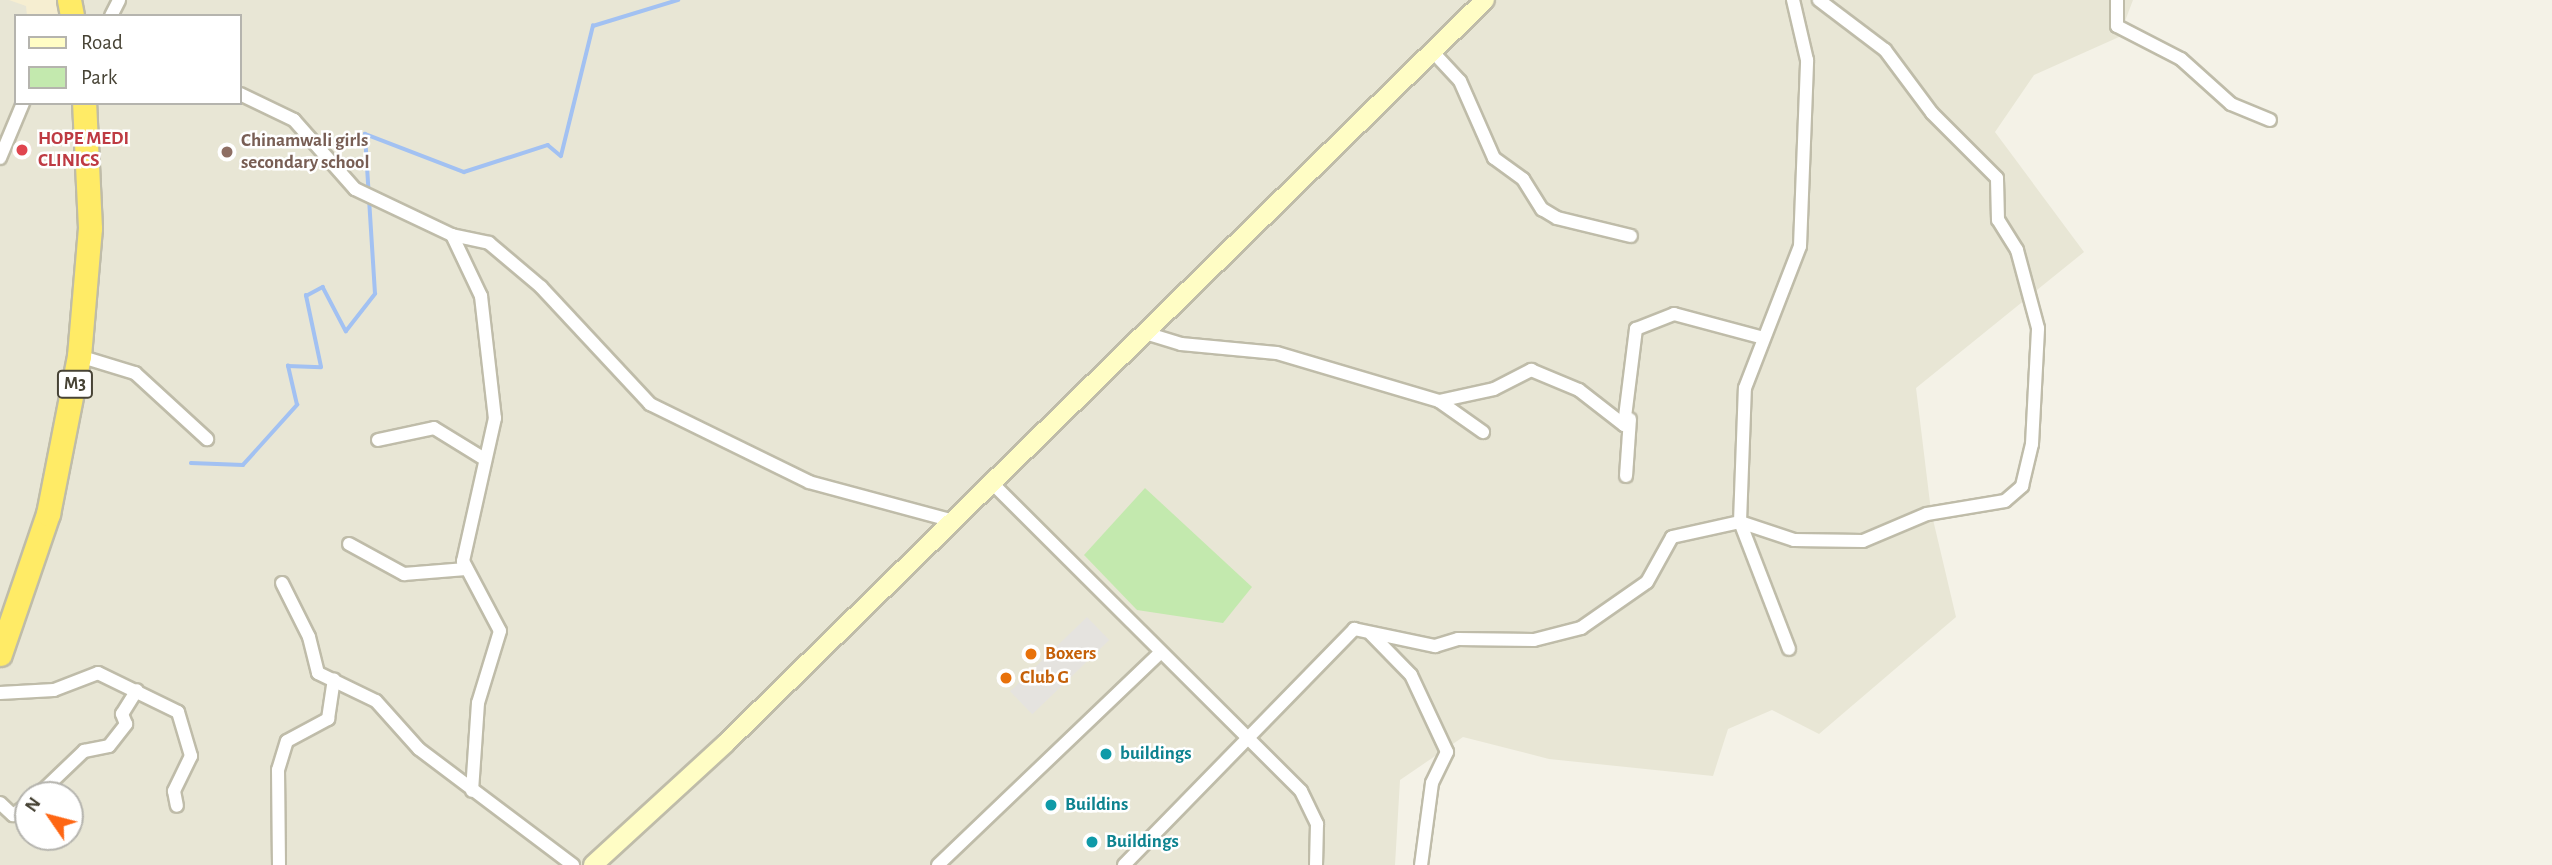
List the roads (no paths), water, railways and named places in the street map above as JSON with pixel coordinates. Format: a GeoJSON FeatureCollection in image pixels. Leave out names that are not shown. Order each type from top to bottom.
{"type":"FeatureCollection","features":[{"type":"Feature","properties":{"kind":"highway","name":"M3"},"geometry":{"type":"LineString","coordinates":[[0,654],[48,514],[79,356],[90,228],[84,105]]}},
{"type":"Feature","properties":{"kind":"main road"},"geometry":{"type":"LineString","coordinates":[[593,865],[954,521],[1142,332],[1485,0]]}},
{"type":"Feature","properties":{"kind":"street"},"geometry":{"type":"LineString","coordinates":[[1789,649],[1740,522],[1745,388],[1760,337],[1795,269],[1803,212],[1807,60],[1793,0]]}},
{"type":"Feature","properties":{"kind":"street"},"geometry":{"type":"LineString","coordinates":[[1124,865],[1248,740],[1346,635],[1368,632],[1435,646],[1470,638],[1525,641],[1581,628],[1647,582],[1672,537],[1740,522],[1794,540],[1863,541],[1927,514],[2006,501],[2022,486],[2032,444],[2038,328],[2017,250],[1997,220],[1997,178],[1932,113],[1885,50],[1819,0]]}},
{"type":"Feature","properties":{"kind":"street"},"geometry":{"type":"LineString","coordinates":[[2117,0],[2118,26],[2181,59],[2231,104],[2270,120]]}},
{"type":"Feature","properties":{"kind":"street"},"geometry":{"type":"LineString","coordinates":[[1432,51],[1460,80],[1493,158],[1523,179],[1542,209],[1557,218],[1631,236]]}},
{"type":"Feature","properties":{"kind":"street"},"geometry":{"type":"LineString","coordinates":[[242,95],[294,120],[355,189],[452,235],[489,243],[541,287],[650,404],[809,482],[954,521]]}},
{"type":"Feature","properties":{"kind":"street"},"geometry":{"type":"LineString","coordinates":[[0,158],[22,105]]}},
{"type":"Feature","properties":{"kind":"street"},"geometry":{"type":"LineString","coordinates":[[452,235],[481,296],[492,355],[495,418],[483,458],[463,552],[466,569],[500,631],[478,703],[472,791]]}},
{"type":"Feature","properties":{"kind":"street"},"geometry":{"type":"LineString","coordinates":[[1626,476],[1636,329],[1674,314],[1760,337]]}},
{"type":"Feature","properties":{"kind":"street"},"geometry":{"type":"LineString","coordinates":[[1142,332],[1181,344],[1277,354],[1439,401],[1483,432]]}},
{"type":"Feature","properties":{"kind":"street"},"geometry":{"type":"LineString","coordinates":[[79,356],[135,373],[207,439]]}},
{"type":"Feature","properties":{"kind":"street"},"geometry":{"type":"LineString","coordinates":[[1439,401],[1494,389],[1531,370],[1578,390],[1620,424],[1630,419]]}},
{"type":"Feature","properties":{"kind":"street"},"geometry":{"type":"LineString","coordinates":[[378,440],[434,428],[483,458]]}},
{"type":"Feature","properties":{"kind":"street"},"geometry":{"type":"LineString","coordinates":[[992,483],[1159,654],[1248,740],[1312,809],[1316,865]]}},
{"type":"Feature","properties":{"kind":"street"},"geometry":{"type":"LineString","coordinates":[[349,544],[404,574],[466,569]]}},
{"type":"Feature","properties":{"kind":"street"},"geometry":{"type":"LineString","coordinates":[[282,583],[309,637],[318,673],[376,701],[419,750],[573,865]]}},
{"type":"Feature","properties":{"kind":"street"},"geometry":{"type":"LineString","coordinates":[[1368,632],[1411,675],[1447,752],[1432,783],[1421,865]]}},
{"type":"Feature","properties":{"kind":"street"},"geometry":{"type":"LineString","coordinates":[[939,865],[1159,654]]}},
{"type":"Feature","properties":{"kind":"street"},"geometry":{"type":"LineString","coordinates":[[0,692],[54,690],[98,673],[137,690],[182,716],[191,756],[174,791],[177,806]]}},
{"type":"Feature","properties":{"kind":"street"},"geometry":{"type":"LineString","coordinates":[[279,865],[278,770],[287,741],[328,719],[334,679]]}},
{"type":"Feature","properties":{"kind":"street"},"geometry":{"type":"LineString","coordinates":[[53,781],[84,751],[109,746],[126,724],[122,714],[137,690]]}},
{"type":"Feature","properties":{"kind":"street"},"geometry":{"type":"LineString","coordinates":[[0,803],[14,814]]}},
{"type":"Feature","properties":{"kind":"waterway"},"geometry":{"type":"LineString","coordinates":[[191,463],[243,465],[297,405],[288,366],[321,367],[306,296],[323,287],[346,331],[375,294],[365,134],[464,172],[548,145],[561,156],[593,26],[678,0]]}},
{"type":"Feature","properties":{"kind":"place","name":"HOPE MEDI CLINICS"},"geometry":{"type":"Point","coordinates":[22,150]}},
{"type":"Feature","properties":{"kind":"place","name":"Chinamwali girls secondary school"},"geometry":{"type":"Point","coordinates":[227,152]}},
{"type":"Feature","properties":{"kind":"place","name":"Boxers"},"geometry":{"type":"Point","coordinates":[1031,654]}},
{"type":"Feature","properties":{"kind":"place","name":"Club G"},"geometry":{"type":"Point","coordinates":[1006,678]}},
{"type":"Feature","properties":{"kind":"place","name":"buildings"},"geometry":{"type":"Point","coordinates":[1106,754]}},
{"type":"Feature","properties":{"kind":"place","name":"Buildins"},"geometry":{"type":"Point","coordinates":[1051,805]}},
{"type":"Feature","properties":{"kind":"place","name":"Buildings"},"geometry":{"type":"Point","coordinates":[1092,842]}}]}
